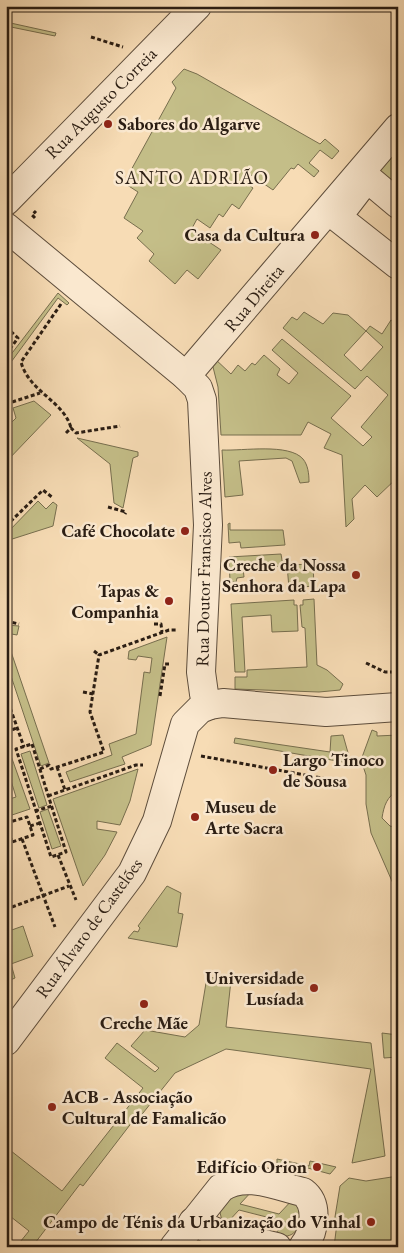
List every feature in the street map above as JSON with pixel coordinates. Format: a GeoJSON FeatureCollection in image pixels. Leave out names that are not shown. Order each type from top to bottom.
{"type":"FeatureCollection","features":[{"type":"Feature","properties":{"kind":"street","name":"Rua Augusto Correia"},"geometry":{"type":"LineString","coordinates":[[6,201],[197,6]]}},
{"type":"Feature","properties":{"kind":"street","name":"Rua Direita"},"geometry":{"type":"LineString","coordinates":[[186,376],[398,128]]}},
{"type":"Feature","properties":{"kind":"street"},"geometry":{"type":"LineString","coordinates":[[398,204],[367,178],[337,217],[398,265]]}},
{"type":"Feature","properties":{"kind":"street","name":"Rua Doutor Francisco Alves"},"geometry":{"type":"LineString","coordinates":[[6,227],[198,388],[202,400],[208,525],[201,672],[204,694],[210,705]]}},
{"type":"Feature","properties":{"kind":"street"},"geometry":{"type":"LineString","coordinates":[[210,705],[236,704],[326,712],[398,707]]}},
{"type":"Feature","properties":{"kind":"street","name":"Rua Álvaro de Castelões"},"geometry":{"type":"LineString","coordinates":[[6,1041],[132,872],[157,821],[185,724],[193,715],[210,705]]}},
{"type":"Feature","properties":{"kind":"street"},"geometry":{"type":"LineString","coordinates":[[174,1247],[221,1188],[229,1182],[248,1179],[303,1192],[310,1197],[314,1209],[309,1239],[303,1247]]}},
{"type":"Feature","properties":{"kind":"street"},"geometry":{"type":"LineString","coordinates":[[193,1222],[218,1233],[277,1247]]}},
{"type":"Feature","properties":{"kind":"path"},"geometry":{"type":"LineString","coordinates":[[91,37],[127,48]]}},
{"type":"Feature","properties":{"kind":"path"},"geometry":{"type":"LineString","coordinates":[[36,211],[32,215],[36,218]]}},
{"type":"Feature","properties":{"kind":"path"},"geometry":{"type":"LineString","coordinates":[[65,307],[61,304],[21,362],[24,376],[40,393],[68,417],[71,428],[76,433],[120,426]]}},
{"type":"Feature","properties":{"kind":"path"},"geometry":{"type":"LineString","coordinates":[[6,328],[18,338],[6,354]]}},
{"type":"Feature","properties":{"kind":"path"},"geometry":{"type":"LineString","coordinates":[[6,404],[12,404],[40,393]]}},
{"type":"Feature","properties":{"kind":"path"},"geometry":{"type":"LineString","coordinates":[[66,433],[71,428]]}},
{"type":"Feature","properties":{"kind":"path"},"geometry":{"type":"LineString","coordinates":[[6,516],[11,522],[43,490],[53,498]]}},
{"type":"Feature","properties":{"kind":"path"},"geometry":{"type":"LineString","coordinates":[[108,506],[126,512],[125,514]]}},
{"type":"Feature","properties":{"kind":"path"},"geometry":{"type":"LineString","coordinates":[[6,621],[19,624]]}},
{"type":"Feature","properties":{"kind":"path"},"geometry":{"type":"LineString","coordinates":[[154,624],[160,624],[162,632]]}},
{"type":"Feature","properties":{"kind":"path"},"geometry":{"type":"LineString","coordinates":[[99,655],[162,632],[176,630]]}},
{"type":"Feature","properties":{"kind":"path"},"geometry":{"type":"LineString","coordinates":[[94,651],[99,655]]}},
{"type":"Feature","properties":{"kind":"path"},"geometry":{"type":"LineString","coordinates":[[40,769],[50,766],[51,769],[104,752],[90,712],[99,655]]}},
{"type":"Feature","properties":{"kind":"path"},"geometry":{"type":"LineString","coordinates":[[366,663],[385,672],[398,672]]}},
{"type":"Feature","properties":{"kind":"path"},"geometry":{"type":"LineString","coordinates":[[160,696],[165,664],[169,664]]}},
{"type":"Feature","properties":{"kind":"path"},"geometry":{"type":"LineString","coordinates":[[83,692],[93,694]]}},
{"type":"Feature","properties":{"kind":"path"},"geometry":{"type":"LineString","coordinates":[[6,696],[24,746]]}},
{"type":"Feature","properties":{"kind":"path"},"geometry":{"type":"LineString","coordinates":[[6,732],[18,728]]}},
{"type":"Feature","properties":{"kind":"path"},"geometry":{"type":"LineString","coordinates":[[32,744],[40,769],[66,852],[51,857],[16,749],[32,744]]}},
{"type":"Feature","properties":{"kind":"path"},"geometry":{"type":"LineString","coordinates":[[192,754],[338,780]]}},
{"type":"Feature","properties":{"kind":"path"},"geometry":{"type":"LineString","coordinates":[[48,796],[136,765],[143,765]]}},
{"type":"Feature","properties":{"kind":"path"},"geometry":{"type":"LineString","coordinates":[[57,767],[65,790]]}},
{"type":"Feature","properties":{"kind":"path"},"geometry":{"type":"LineString","coordinates":[[36,811],[52,806]]}},
{"type":"Feature","properties":{"kind":"path"},"geometry":{"type":"LineString","coordinates":[[27,817],[33,835],[12,842],[6,824],[27,817]]}},
{"type":"Feature","properties":{"kind":"path"},"geometry":{"type":"LineString","coordinates":[[30,826],[40,823]]}},
{"type":"Feature","properties":{"kind":"path"},"geometry":{"type":"LineString","coordinates":[[22,839],[42,896],[55,926]]}},
{"type":"Feature","properties":{"kind":"path"},"geometry":{"type":"LineString","coordinates":[[58,855],[76,900]]}},
{"type":"Feature","properties":{"kind":"path"},"geometry":{"type":"LineString","coordinates":[[12,907],[69,886]]}},
{"type":"Feature","properties":{"kind":"shaded area"},"geometry":{"type":"Polygon","coordinates":[[[6,22],[56,33],[55,36],[6,26],[6,22]]]}},
{"type":"Feature","properties":{"kind":"shaded area"},"geometry":{"type":"Polygon","coordinates":[[[184,69],[197,74],[320,144],[325,139],[339,151],[332,159],[320,150],[309,163],[319,171],[314,177],[298,164],[294,169],[291,168],[273,190],[251,175],[246,183],[253,188],[239,209],[232,204],[223,217],[219,214],[210,228],[197,219],[191,230],[221,250],[198,279],[187,270],[175,284],[149,261],[154,254],[137,238],[143,231],[124,218],[138,192],[124,183],[176,88],[172,82],[184,69]]]}},
{"type":"Feature","properties":{"kind":"shaded area"},"geometry":{"type":"Polygon","coordinates":[[[391,147],[398,155],[398,204],[373,183],[391,147]]]}},
{"type":"Feature","properties":{"kind":"shaded area"},"geometry":{"type":"Polygon","coordinates":[[[58,293],[69,303],[67,305],[58,298],[6,369],[6,361],[58,293]]]}},
{"type":"Feature","properties":{"kind":"shaded area"},"geometry":{"type":"Polygon","coordinates":[[[304,312],[323,324],[333,313],[348,315],[366,331],[370,326],[382,334],[391,320],[394,322],[398,317],[398,477],[377,497],[365,485],[352,499],[354,519],[346,527],[342,455],[324,448],[331,434],[308,422],[301,435],[221,435],[218,387],[212,363],[213,357],[231,374],[238,365],[245,371],[252,363],[255,365],[264,355],[280,369],[277,375],[289,384],[298,373],[272,350],[282,339],[351,396],[331,418],[363,446],[372,437],[361,427],[388,395],[367,376],[355,389],[283,328],[292,317],[297,320],[304,312]],[[366,331],[344,355],[361,371],[383,347],[366,331]]]}},
{"type":"Feature","properties":{"kind":"shaded area"},"geometry":{"type":"Polygon","coordinates":[[[34,401],[51,415],[6,462],[6,428],[16,418],[13,408],[34,401]]]}},
{"type":"Feature","properties":{"kind":"shaded area"},"geometry":{"type":"Polygon","coordinates":[[[77,438],[138,452],[138,456],[133,458],[123,508],[114,503],[110,464],[77,438]]]}},
{"type":"Feature","properties":{"kind":"shaded area"},"geometry":{"type":"Polygon","coordinates":[[[277,449],[296,454],[306,464],[309,482],[300,483],[292,461],[286,458],[239,461],[243,495],[225,497],[222,450],[277,449]]]}},
{"type":"Feature","properties":{"kind":"shaded area"},"geometry":{"type":"Polygon","coordinates":[[[38,501],[46,509],[53,502],[57,505],[53,526],[6,541],[6,534],[38,501]]]}},
{"type":"Feature","properties":{"kind":"shaded area"},"geometry":{"type":"Polygon","coordinates":[[[230,523],[230,530],[283,530],[285,545],[241,548],[240,542],[229,543],[228,524],[230,523]]]}},
{"type":"Feature","properties":{"kind":"shaded area"},"geometry":{"type":"Polygon","coordinates":[[[281,554],[283,566],[243,568],[244,577],[237,578],[236,582],[230,582],[229,557],[281,554]]]}},
{"type":"Feature","properties":{"kind":"shaded area"},"geometry":{"type":"Polygon","coordinates":[[[313,564],[314,586],[289,588],[287,565],[313,564]]]}},
{"type":"Feature","properties":{"kind":"shaded area"},"geometry":{"type":"Polygon","coordinates":[[[314,599],[317,665],[327,670],[343,684],[340,690],[319,692],[235,689],[235,677],[247,677],[247,670],[307,667],[305,628],[302,627],[300,605],[303,605],[303,600],[314,599]]]}},
{"type":"Feature","properties":{"kind":"shaded area"},"geometry":{"type":"Polygon","coordinates":[[[294,600],[294,605],[297,605],[298,631],[272,632],[271,615],[242,617],[245,672],[235,672],[231,604],[294,600]]]}},
{"type":"Feature","properties":{"kind":"shaded area"},"geometry":{"type":"Polygon","coordinates":[[[6,625],[19,626],[17,635],[6,633],[6,625]]]}},
{"type":"Feature","properties":{"kind":"shaded area"},"geometry":{"type":"Polygon","coordinates":[[[6,637],[49,763],[41,766],[6,661],[6,637]]]}},
{"type":"Feature","properties":{"kind":"shaded area"},"geometry":{"type":"Polygon","coordinates":[[[167,637],[151,745],[122,757],[125,764],[70,782],[66,772],[112,755],[109,744],[136,734],[144,672],[150,673],[152,658],[138,656],[136,660],[128,659],[129,651],[167,637]]]}},
{"type":"Feature","properties":{"kind":"shaded area"},"geometry":{"type":"Polygon","coordinates":[[[372,730],[377,732],[377,736],[398,735],[398,790],[387,802],[382,818],[390,826],[398,828],[398,895],[371,833],[366,804],[366,775],[361,760],[372,730]]]}},
{"type":"Feature","properties":{"kind":"shaded area"},"geometry":{"type":"Polygon","coordinates":[[[343,735],[352,767],[343,762],[234,743],[235,738],[330,752],[331,736],[343,735]]]}},
{"type":"Feature","properties":{"kind":"shaded area"},"geometry":{"type":"Polygon","coordinates":[[[30,751],[47,805],[39,808],[21,754],[30,751]]]}},
{"type":"Feature","properties":{"kind":"shaded area"},"geometry":{"type":"Polygon","coordinates":[[[10,753],[30,809],[6,817],[6,800],[16,797],[9,774],[6,774],[6,754],[10,753]]]}},
{"type":"Feature","properties":{"kind":"shaded area"},"geometry":{"type":"Polygon","coordinates":[[[138,769],[130,801],[120,825],[97,821],[97,829],[117,832],[105,855],[83,886],[53,799],[138,769]]]}},
{"type":"Feature","properties":{"kind":"shaded area"},"geometry":{"type":"Polygon","coordinates":[[[48,809],[61,846],[52,849],[40,812],[48,809]]]}},
{"type":"Feature","properties":{"kind":"shaded area"},"geometry":{"type":"Polygon","coordinates":[[[167,886],[181,893],[178,913],[183,914],[177,947],[128,938],[134,931],[138,932],[140,928],[138,926],[167,886]]]}},
{"type":"Feature","properties":{"kind":"shaded area"},"geometry":{"type":"Polygon","coordinates":[[[23,926],[33,956],[11,964],[15,978],[6,982],[6,959],[10,957],[6,946],[6,932],[23,926]]]}},
{"type":"Feature","properties":{"kind":"shaded area"},"geometry":{"type":"Polygon","coordinates":[[[207,977],[231,980],[226,1027],[371,1043],[385,1156],[352,1163],[371,1069],[226,1049],[175,1073],[139,1118],[136,1117],[83,1186],[80,1184],[32,1247],[16,1247],[29,1231],[6,1213],[6,1147],[62,1191],[143,1088],[105,1058],[117,1043],[155,1072],[159,1068],[131,1046],[145,1030],[185,1037],[199,1025],[207,977]]]}},
{"type":"Feature","properties":{"kind":"shaded area"},"geometry":{"type":"Polygon","coordinates":[[[382,1033],[398,1035],[398,1057],[384,1058],[382,1033]]]}},
{"type":"Feature","properties":{"kind":"shaded area"},"geometry":{"type":"Polygon","coordinates":[[[277,1159],[309,1166],[310,1161],[336,1167],[330,1174],[304,1167],[277,1163],[277,1159]]]}},
{"type":"Feature","properties":{"kind":"shaded area","name":"Campo de Ténis da Urbanização do Vinhal"},"geometry":{"type":"Polygon","coordinates":[[[398,1176],[398,1247],[334,1247],[337,1223],[334,1223],[340,1186],[349,1178],[366,1181],[398,1176]]]}},
{"type":"Feature","properties":{"kind":"shaded area"},"geometry":{"type":"Polygon","coordinates":[[[253,1190],[240,1204],[279,1214],[294,1198],[301,1208],[298,1227],[292,1234],[281,1237],[273,1236],[286,1222],[239,1210],[226,1224],[222,1221],[219,1208],[235,1192],[253,1190]]]}},
{"type":"Feature","properties":{"kind":"place","name":"Sabores do Algarve"},"geometry":{"type":"Point","coordinates":[108,124]}},
{"type":"Feature","properties":{"kind":"place","name":"Casa da Cultura"},"geometry":{"type":"Point","coordinates":[315,235]}},
{"type":"Feature","properties":{"kind":"place","name":"Café Chocolate"},"geometry":{"type":"Point","coordinates":[185,531]}},
{"type":"Feature","properties":{"kind":"place","name":"Creche da Nossa Senhora da Lapa"},"geometry":{"type":"Point","coordinates":[356,575]}},
{"type":"Feature","properties":{"kind":"place","name":"Tapas & Companhia"},"geometry":{"type":"Point","coordinates":[169,601]}},
{"type":"Feature","properties":{"kind":"place","name":"Largo Tinoco de Sousa"},"geometry":{"type":"Point","coordinates":[273,770]}},
{"type":"Feature","properties":{"kind":"place","name":"Museu de Arte Sacra"},"geometry":{"type":"Point","coordinates":[195,817]}},
{"type":"Feature","properties":{"kind":"place","name":"Universidade Lusíada"},"geometry":{"type":"Point","coordinates":[314,988]}},
{"type":"Feature","properties":{"kind":"place","name":"Creche Mãe"},"geometry":{"type":"Point","coordinates":[144,1004]}},
{"type":"Feature","properties":{"kind":"place","name":"ACB - Associação Cultural de Famalicão"},"geometry":{"type":"Point","coordinates":[52,1107]}},
{"type":"Feature","properties":{"kind":"place","name":"Edifício Orion"},"geometry":{"type":"Point","coordinates":[317,1167]}},
{"type":"Feature","properties":{"kind":"place","name":"Campo de Ténis da Urbanização do Vinhal"},"geometry":{"type":"Point","coordinates":[371,1222]}},
{"type":"Feature","properties":{"kind":"district","name":"SANTO ADRIÃO"},"geometry":{"type":"Point","coordinates":[192,177]}}]}
